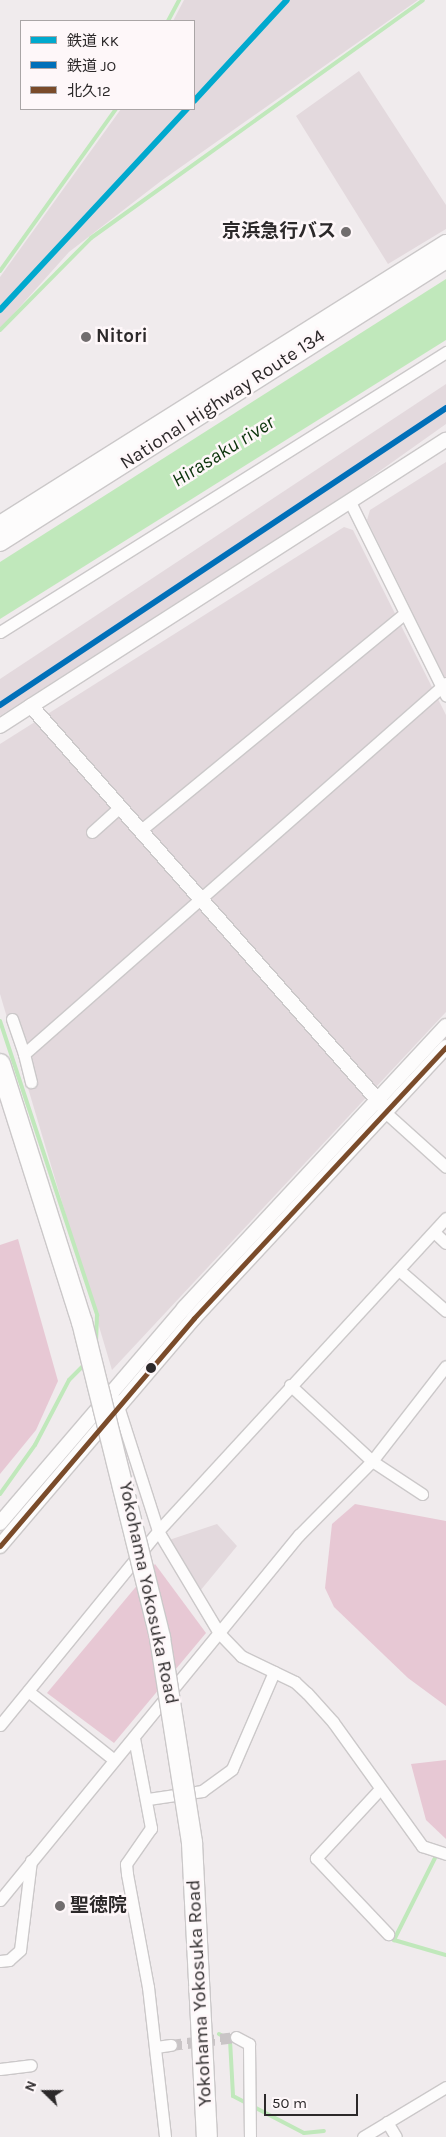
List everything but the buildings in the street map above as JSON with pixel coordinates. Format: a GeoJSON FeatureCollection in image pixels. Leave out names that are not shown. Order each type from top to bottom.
{"type":"FeatureCollection","features":[{"type":"Feature","properties":{"kind":"highway","name":"National Highway Route 134"},"geometry":{"type":"LineString","coordinates":[[0,525],[446,244]]}},
{"type":"Feature","properties":{"kind":"highway","name":"National Highway Route 134"},"geometry":{"type":"LineString","coordinates":[[0,542],[446,259]]}},
{"type":"Feature","properties":{"kind":"highway","name":"Yokohama Yokosuka Road"},"geometry":{"type":"LineString","coordinates":[[0,1064],[84,1331],[162,1648],[192,1843],[207,2137]]}},
{"type":"Feature","properties":{"kind":"highway","name":"Yokohama Yokosuka Road"},"geometry":{"type":"LineString","coordinates":[[0,1092],[89,1378],[163,1696],[177,1777],[193,1951],[200,2137]]}},
{"type":"Feature","properties":{"kind":"street"},"geometry":{"type":"LineString","coordinates":[[0,632],[446,352]]}},
{"type":"Feature","properties":{"kind":"street"},"geometry":{"type":"LineString","coordinates":[[0,726],[446,440]]}},
{"type":"Feature","properties":{"kind":"street"},"geometry":{"type":"LineString","coordinates":[[24,1054],[445,688],[403,615],[350,502]]}},
{"type":"Feature","properties":{"kind":"street"},"geometry":{"type":"LineString","coordinates":[[141,830],[403,615]]}},
{"type":"Feature","properties":{"kind":"street"},"geometry":{"type":"LineString","coordinates":[[31,706],[378,1099],[386,1112],[446,1167]]}},
{"type":"Feature","properties":{"kind":"street"},"geometry":{"type":"LineString","coordinates":[[92,832],[120,807]]}},
{"type":"Feature","properties":{"kind":"street"},"geometry":{"type":"LineString","coordinates":[[12,1019],[31,1082]]}},
{"type":"Feature","properties":{"kind":"street"},"geometry":{"type":"LineString","coordinates":[[0,1523],[109,1393],[446,1026]]}},
{"type":"Feature","properties":{"kind":"street"},"geometry":{"type":"LineString","coordinates":[[0,1546],[120,1404],[446,1047]]}},
{"type":"Feature","properties":{"kind":"street"},"geometry":{"type":"LineString","coordinates":[[0,1725],[158,1531],[290,1385],[446,1218]]}},
{"type":"Feature","properties":{"kind":"street"},"geometry":{"type":"LineString","coordinates":[[434,1232],[446,1243]]}},
{"type":"Feature","properties":{"kind":"street"},"geometry":{"type":"LineString","coordinates":[[399,1270],[446,1311]]}},
{"type":"Feature","properties":{"kind":"street"},"geometry":{"type":"LineString","coordinates":[[0,1900],[299,1535],[372,1460],[446,1366]]}},
{"type":"Feature","properties":{"kind":"street"},"geometry":{"type":"LineString","coordinates":[[290,1385],[372,1460],[422,1494]]}},
{"type":"Feature","properties":{"kind":"street"},"geometry":{"type":"LineString","coordinates":[[109,1393],[120,1404],[158,1531],[219,1633],[241,1656],[295,1682],[333,1722],[379,1790],[422,1846],[446,1854]]}},
{"type":"Feature","properties":{"kind":"street"},"geometry":{"type":"LineString","coordinates":[[148,1799],[202,1792],[232,1769],[274,1672]]}},
{"type":"Feature","properties":{"kind":"street"},"geometry":{"type":"LineString","coordinates":[[28,1691],[114,1760]]}},
{"type":"Feature","properties":{"kind":"street"},"geometry":{"type":"LineString","coordinates":[[134,1738],[148,1799],[151,1828],[126,1864],[156,2047],[165,2137]]}},
{"type":"Feature","properties":{"kind":"street"},"geometry":{"type":"LineString","coordinates":[[379,1790],[316,1858],[388,1934]]}},
{"type":"Feature","properties":{"kind":"street"},"geometry":{"type":"LineString","coordinates":[[0,1961],[9,1960],[20,1950],[31,1861]]}},
{"type":"Feature","properties":{"kind":"street"},"geometry":{"type":"LineString","coordinates":[[236,2037],[249,2044],[250,2137]]}},
{"type":"Feature","properties":{"kind":"street"},"geometry":{"type":"LineString","coordinates":[[156,2047],[171,2045]]}},
{"type":"Feature","properties":{"kind":"street"},"geometry":{"type":"LineString","coordinates":[[0,2069],[31,2064]]}},
{"type":"Feature","properties":{"kind":"street"},"geometry":{"type":"LineString","coordinates":[[363,2137],[446,2087]]}},
{"type":"Feature","properties":{"kind":"street"},"geometry":{"type":"LineString","coordinates":[[386,2122],[396,2137]]}},
{"type":"Feature","properties":{"kind":"shaded area"},"geometry":{"type":"Polygon","coordinates":[[[184,0],[418,0],[161,181],[69,252],[0,329],[0,277],[120,110],[195,110],[195,20],[174,20],[184,0]]]}},
{"type":"Feature","properties":{"kind":"shaded area"},"geometry":{"type":"Polygon","coordinates":[[[359,71],[446,205],[446,229],[388,264],[296,116],[359,71]]]}},
{"type":"Feature","properties":{"kind":"shaded area"},"geometry":{"type":"Polygon","coordinates":[[[446,384],[446,424],[353,490],[0,716],[0,679],[446,384]]]}},
{"type":"Feature","properties":{"kind":"shaded area"},"geometry":{"type":"Polygon","coordinates":[[[446,462],[446,680],[367,520],[370,510],[446,462]]]}},
{"type":"Feature","properties":{"kind":"shaded area"},"geometry":{"type":"Polygon","coordinates":[[[344,527],[353,530],[446,715],[446,1012],[112,1370],[0,994],[0,744],[344,527]]]}},
{"type":"Feature","properties":{"kind":"shaded area"},"geometry":{"type":"Polygon","coordinates":[[[18,1239],[58,1381],[36,1430],[0,1474],[0,1245],[18,1239]]]}},
{"type":"Feature","properties":{"kind":"shaded area"},"geometry":{"type":"Polygon","coordinates":[[[355,1504],[446,1521],[446,1706],[408,1678],[334,1607],[325,1588],[332,1524],[355,1504]]]}},
{"type":"Feature","properties":{"kind":"shaded area"},"geometry":{"type":"Polygon","coordinates":[[[217,1524],[237,1546],[200,1591],[169,1540],[217,1524]]]}},
{"type":"Feature","properties":{"kind":"shaded area"},"geometry":{"type":"Polygon","coordinates":[[[155,1564],[206,1633],[114,1743],[47,1693],[155,1564]]]}},
{"type":"Feature","properties":{"kind":"shaded area"},"geometry":{"type":"Polygon","coordinates":[[[446,1760],[446,1839],[426,1820],[411,1764],[446,1760]]]}},
{"type":"Feature","properties":{"kind":"water","name":"Hirasaku river"},"geometry":{"type":"Polygon","coordinates":[[[446,279],[446,340],[0,619],[0,562],[446,279]]]}},
{"type":"Feature","properties":{"kind":"waterway"},"geometry":{"type":"LineString","coordinates":[[169,20],[179,0]]}},
{"type":"Feature","properties":{"kind":"waterway"},"geometry":{"type":"LineString","coordinates":[[0,330],[91,238],[423,0]]}},
{"type":"Feature","properties":{"kind":"waterway"},"geometry":{"type":"LineString","coordinates":[[0,271],[115,110]]}},
{"type":"Feature","properties":{"kind":"waterway"},"geometry":{"type":"LineString","coordinates":[[0,1021],[97,1315],[96,1346]]}},
{"type":"Feature","properties":{"kind":"waterway"},"geometry":{"type":"LineString","coordinates":[[0,1494],[35,1445],[69,1380],[86,1363]]}},
{"type":"Feature","properties":{"kind":"waterway"},"geometry":{"type":"LineString","coordinates":[[435,1858],[394,1940],[446,1955]]}},
{"type":"Feature","properties":{"kind":"waterway"},"geometry":{"type":"LineString","coordinates":[[219,2034],[230,2040],[233,2096],[304,2133],[324,2131]]}},
{"type":"Feature","properties":{"kind":"tunnel"},"geometry":{"type":"LineString","coordinates":[[171,2045],[236,2037]]}},
{"type":"Feature","properties":{"kind":"rail line","name":"KK"},"geometry":{"type":"LineString","coordinates":[[195,100],[287,0]]}},
{"type":"Feature","properties":{"kind":"rail line","name":"KK"},"geometry":{"type":"LineString","coordinates":[[0,310],[186,110]]}},
{"type":"Feature","properties":{"kind":"rail line","name":"JO"},"geometry":{"type":"LineString","coordinates":[[0,705],[446,408]]}},
{"type":"Feature","properties":{"kind":"transit line","name":"北久12"},"geometry":{"type":"LineString","coordinates":[[0,1546],[194,1318],[446,1047]]}},
{"type":"Feature","properties":{"kind":"place","name":"京浜急行バス"},"geometry":{"type":"Point","coordinates":[346,232]}},
{"type":"Feature","properties":{"kind":"place","name":"Nitori"},"geometry":{"type":"Point","coordinates":[86,337]}},
{"type":"Feature","properties":{"kind":"place","name":"聖徳院"},"geometry":{"type":"Point","coordinates":[60,1906]}}]}
